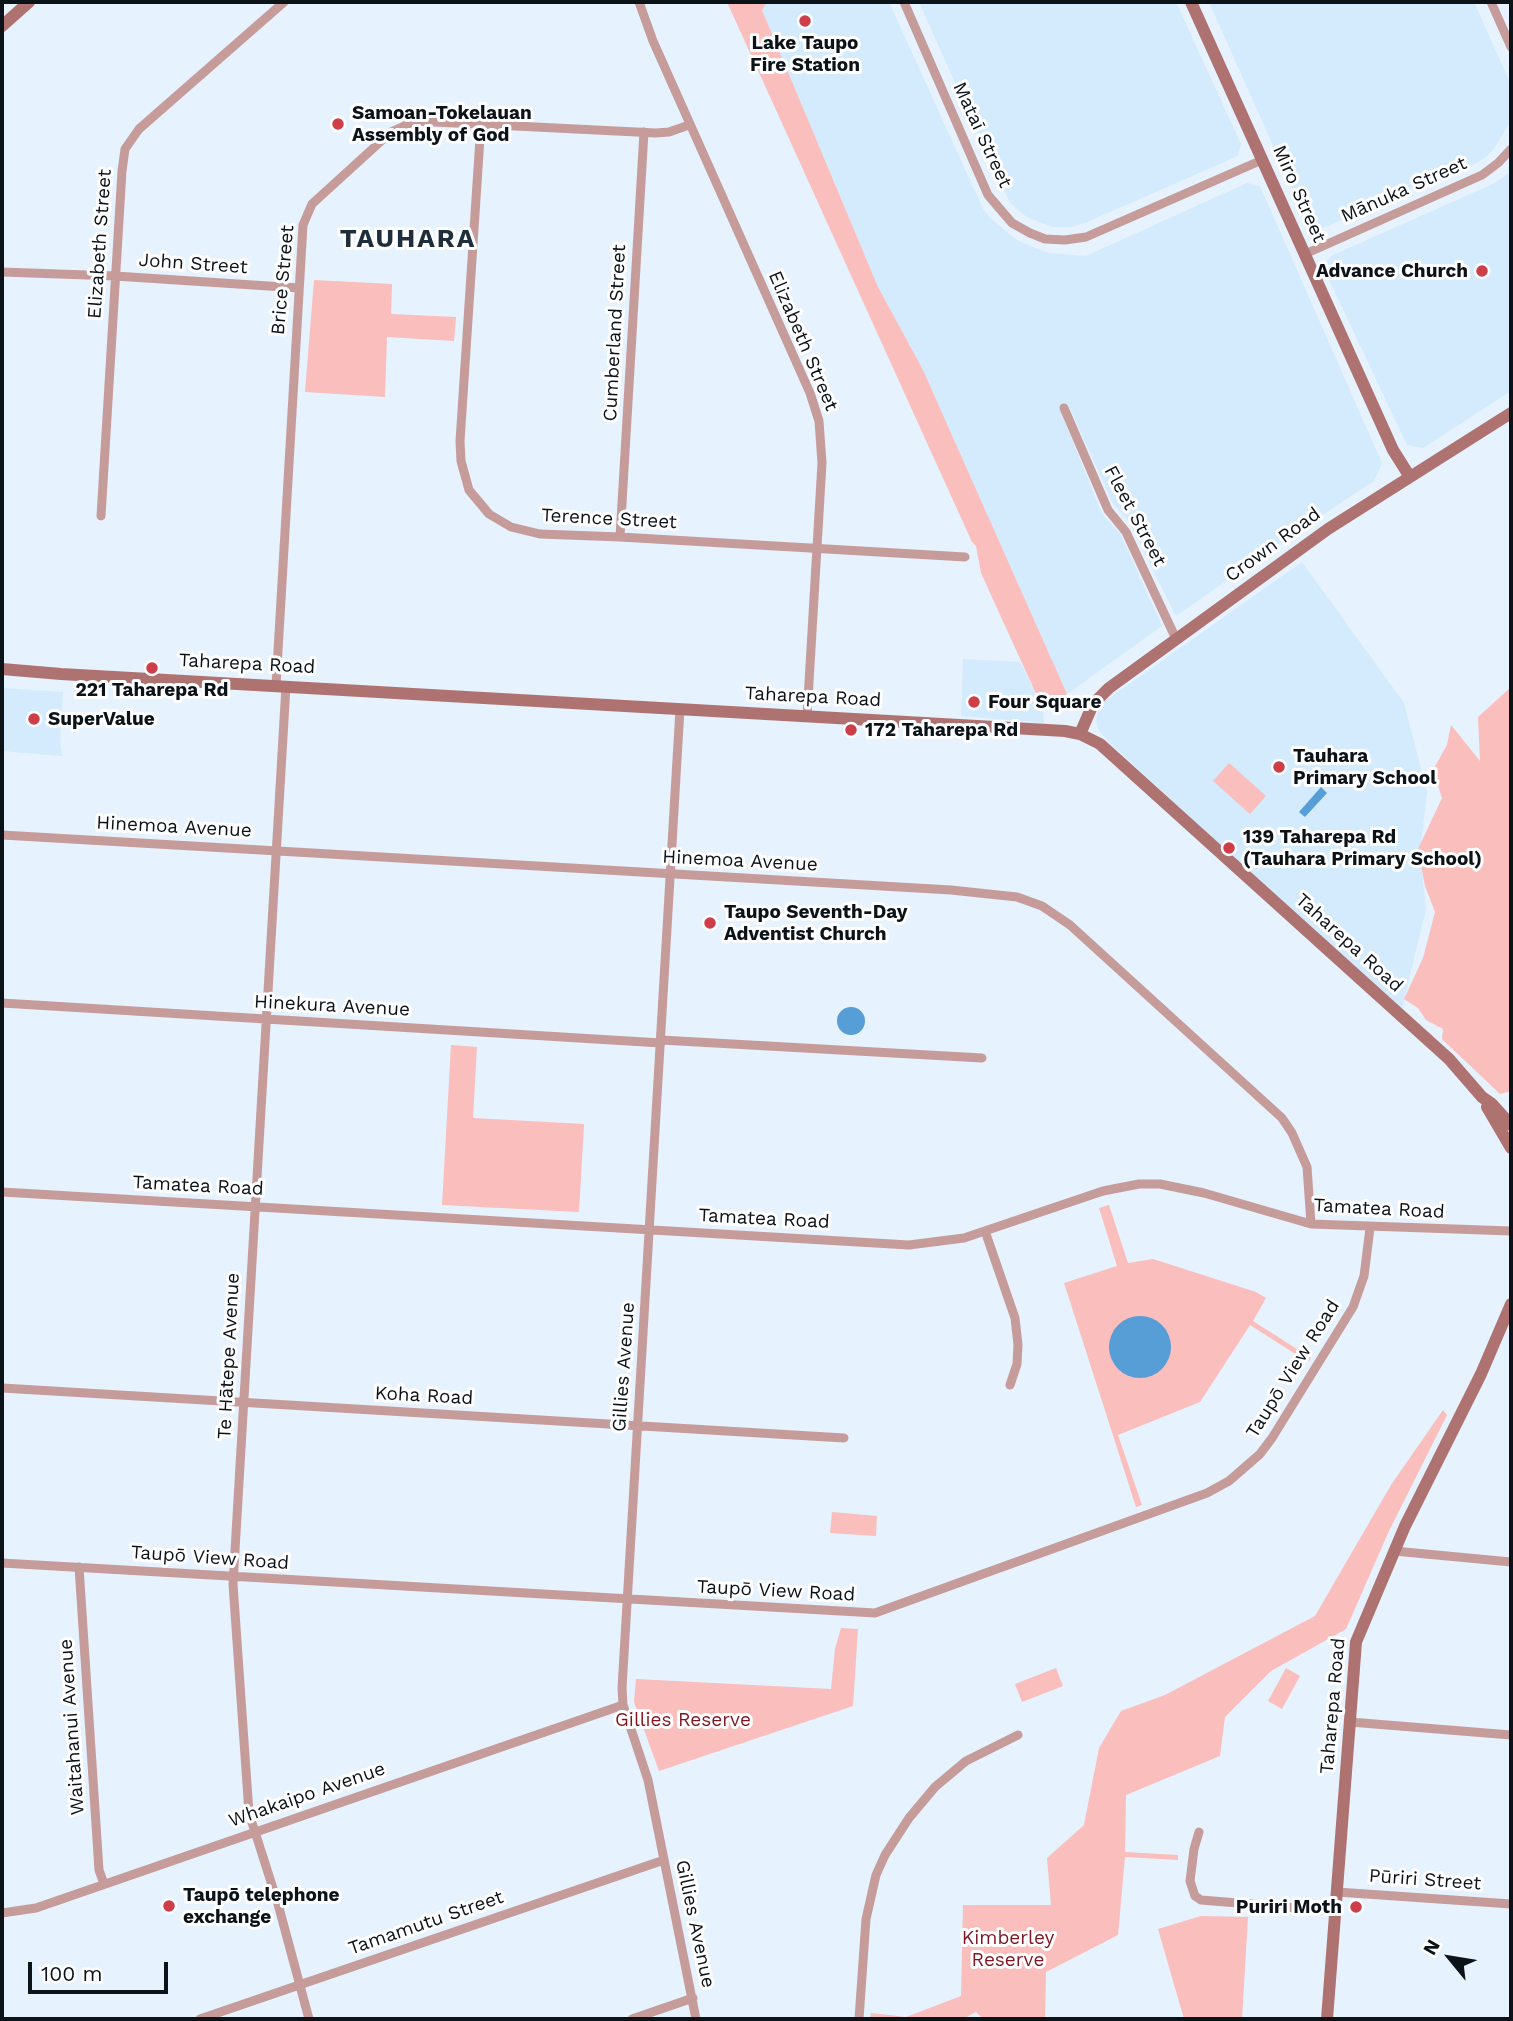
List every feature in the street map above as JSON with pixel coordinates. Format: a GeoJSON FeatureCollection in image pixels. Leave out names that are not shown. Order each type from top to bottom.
{"type":"FeatureCollection","features":[{"type":"Feature","properties":{"kind":"street"},"geometry":{"type":"LineString","coordinates":[[2,26],[29,2]]}},
{"type":"Feature","properties":{"kind":"street","name":"Elizabeth Street"},"geometry":{"type":"LineString","coordinates":[[101,516],[122,159],[139,129],[284,2]]}},
{"type":"Feature","properties":{"kind":"street","name":"Elizabeth Street"},"geometry":{"type":"LineString","coordinates":[[639,2],[689,125],[810,393],[819,421],[822,463],[807,716]]}},
{"type":"Feature","properties":{"kind":"street","name":"Mataī Street"},"geometry":{"type":"LineString","coordinates":[[904,2],[988,195],[1012,223],[1030,233],[1045,239],[1086,237],[1262,160]]}},
{"type":"Feature","properties":{"kind":"street","name":"Miro Street"},"geometry":{"type":"LineString","coordinates":[[1191,2],[1393,450],[1410,477]]}},
{"type":"Feature","properties":{"kind":"street"},"geometry":{"type":"LineString","coordinates":[[1491,2],[1511,47]]}},
{"type":"Feature","properties":{"kind":"street","name":"Brice Street"},"geometry":{"type":"LineString","coordinates":[[281,685],[303,225],[312,204],[391,132],[404,124],[427,120],[644,132],[669,132],[689,125]]}},
{"type":"Feature","properties":{"kind":"street","name":"Terence Street"},"geometry":{"type":"LineString","coordinates":[[481,123],[460,441],[464,476],[469,490],[488,514],[511,527],[540,534],[965,557]]}},
{"type":"Feature","properties":{"kind":"street","name":"Cumberland Street"},"geometry":{"type":"LineString","coordinates":[[620,537],[644,132]]}},
{"type":"Feature","properties":{"kind":"street","name":"Mānuka Street"},"geometry":{"type":"LineString","coordinates":[[1305,254],[1482,175],[1511,149]]}},
{"type":"Feature","properties":{"kind":"street","name":"John Street"},"geometry":{"type":"LineString","coordinates":[[2,272],[299,288]]}},
{"type":"Feature","properties":{"kind":"street","name":"Fleet Street"},"geometry":{"type":"LineString","coordinates":[[1064,408],[1108,510],[1126,532],[1176,639]]}},
{"type":"Feature","properties":{"kind":"street","name":"Crown Road"},"geometry":{"type":"LineString","coordinates":[[1080,734],[1087,715],[1101,696],[1176,639],[1318,535],[1511,413]]}},
{"type":"Feature","properties":{"kind":"street","name":"Taharepa Road"},"geometry":{"type":"LineString","coordinates":[[2,669],[1080,734],[1100,744],[1449,1059],[1482,1097],[1511,1148]]}},
{"type":"Feature","properties":{"kind":"street","name":"Te Hātepe Avenue"},"geometry":{"type":"LineString","coordinates":[[281,685],[277,851],[233,1577],[247,1795],[254,1832],[309,2019]]}},
{"type":"Feature","properties":{"kind":"street","name":"Gillies Avenue"},"geometry":{"type":"LineString","coordinates":[[680,709],[623,1705],[648,1780],[696,2019]]}},
{"type":"Feature","properties":{"kind":"street","name":"Hinemoa Avenue"},"geometry":{"type":"LineString","coordinates":[[2,835],[991,893],[1017,897],[1042,906],[1070,925],[1282,1118],[1307,1167],[1311,1224]]}},
{"type":"Feature","properties":{"kind":"street","name":"Hinekura Avenue"},"geometry":{"type":"LineString","coordinates":[[2,1003],[982,1058]]}},
{"type":"Feature","properties":{"kind":"street","name":"Taharepa Road"},"geometry":{"type":"LineString","coordinates":[[1482,1097],[1511,1125]]}},
{"type":"Feature","properties":{"kind":"street","name":"Tamatea Road"},"geometry":{"type":"LineString","coordinates":[[2,1192],[909,1245],[946,1242],[1104,1191],[1139,1184],[1179,1187],[1311,1224],[1511,1231]]}},
{"type":"Feature","properties":{"kind":"street","name":"Taupō View Road"},"geometry":{"type":"LineString","coordinates":[[2,1563],[875,1613],[1207,1493],[1229,1481],[1260,1454],[1342,1327],[1362,1284],[1370,1228]]}},
{"type":"Feature","properties":{"kind":"street"},"geometry":{"type":"LineString","coordinates":[[985,1231],[1015,1318],[1017,1364],[1010,1385]]}},
{"type":"Feature","properties":{"kind":"street","name":"Taharepa Road"},"geometry":{"type":"LineString","coordinates":[[1327,2019],[1356,1643],[1394,1551],[1481,1374],[1511,1304]]}},
{"type":"Feature","properties":{"kind":"street","name":"Koha Road"},"geometry":{"type":"LineString","coordinates":[[2,1388],[844,1438]]}},
{"type":"Feature","properties":{"kind":"street"},"geometry":{"type":"LineString","coordinates":[[1394,1551],[1511,1562]]}},
{"type":"Feature","properties":{"kind":"street","name":"Waitahanui Avenue"},"geometry":{"type":"LineString","coordinates":[[79,1567],[99,1870],[104,1884]]}},
{"type":"Feature","properties":{"kind":"street","name":"Whakaipo Avenue"},"geometry":{"type":"LineString","coordinates":[[2,1913],[36,1908],[623,1705]]}},
{"type":"Feature","properties":{"kind":"street"},"geometry":{"type":"LineString","coordinates":[[1350,1722],[1511,1735]]}},
{"type":"Feature","properties":{"kind":"street"},"geometry":{"type":"LineString","coordinates":[[859,2019],[866,1919],[876,1875],[885,1855],[909,1818],[935,1787],[966,1761],[1018,1735]]}},
{"type":"Feature","properties":{"kind":"street"},"geometry":{"type":"LineString","coordinates":[[1199,1832],[1190,1881],[1195,1896],[1201,1900],[1335,1912]]}},
{"type":"Feature","properties":{"kind":"street","name":"Tamamutu Street"},"geometry":{"type":"LineString","coordinates":[[200,2019],[664,1860]]}},
{"type":"Feature","properties":{"kind":"street","name":"Pūriri Street"},"geometry":{"type":"LineString","coordinates":[[1337,1892],[1511,1904]]}},
{"type":"Feature","properties":{"kind":"street"},"geometry":{"type":"LineString","coordinates":[[632,2019],[693,1998]]}},
{"type":"Feature","properties":{"kind":"shaded area"},"geometry":{"type":"Polygon","coordinates":[[[767,2],[889,2],[983,209],[1017,240],[1049,253],[1086,256],[1247,183],[1260,186],[1382,463],[1374,481],[1176,616],[1129,522],[1113,504],[1068,404],[1059,407],[1102,514],[1121,535],[1162,626],[1067,694],[923,370],[878,287],[762,10],[767,2]]]}},
{"type":"Feature","properties":{"kind":"shaded area"},"geometry":{"type":"Polygon","coordinates":[[[919,2],[1176,2],[1241,144],[1238,156],[1072,227],[1052,227],[1027,217],[1011,204],[998,179],[919,2]]]}},
{"type":"Feature","properties":{"kind":"shaded area"},"geometry":{"type":"Polygon","coordinates":[[[1209,2],[1474,2],[1511,85],[1511,120],[1496,146],[1485,158],[1473,165],[1311,231],[1209,2]]]}},
{"type":"Feature","properties":{"kind":"shaded area"},"geometry":{"type":"Polygon","coordinates":[[[1511,171],[1511,391],[1423,448],[1407,445],[1323,267],[1324,263],[1333,255],[1495,183],[1511,171]]]}},
{"type":"Feature","properties":{"kind":"shaded area","name":"Tauhara Primary School"},"geometry":{"type":"Polygon","coordinates":[[[1302,562],[1404,703],[1427,792],[1420,853],[1426,909],[1401,1012],[1109,742],[1099,731],[1096,720],[1105,701],[1302,562]]]}},
{"type":"Feature","properties":{"kind":"shaded area"},"geometry":{"type":"Polygon","coordinates":[[[963,659],[1020,662],[1043,709],[1044,723],[961,716],[963,659]]]}},
{"type":"Feature","properties":{"kind":"shaded area"},"geometry":{"type":"Polygon","coordinates":[[[2,688],[63,692],[60,739],[62,756],[2,751],[2,688]]]}},
{"type":"Feature","properties":{"kind":"green space"},"geometry":{"type":"Polygon","coordinates":[[[727,2],[767,2],[762,10],[878,287],[923,370],[1067,694],[1043,709],[981,573],[976,546],[727,2]]]}},
{"type":"Feature","properties":{"kind":"green space"},"geometry":{"type":"Polygon","coordinates":[[[314,280],[392,284],[391,314],[456,317],[454,341],[387,337],[385,397],[305,392],[314,280]]]}},
{"type":"Feature","properties":{"kind":"green space"},"geometry":{"type":"Polygon","coordinates":[[[1511,687],[1511,1091],[1500,1094],[1442,1039],[1443,1029],[1426,1020],[1418,1008],[1404,999],[1423,958],[1435,912],[1425,886],[1418,849],[1442,798],[1433,770],[1447,745],[1451,725],[1480,761],[1478,717],[1511,687]]]}},
{"type":"Feature","properties":{"kind":"green space"},"geometry":{"type":"Polygon","coordinates":[[[1229,763],[1266,796],[1250,814],[1213,781],[1229,763]]]}},
{"type":"Feature","properties":{"kind":"green space"},"geometry":{"type":"Polygon","coordinates":[[[451,1045],[477,1047],[473,1118],[584,1124],[579,1212],[442,1205],[451,1045]]]}},
{"type":"Feature","properties":{"kind":"green space"},"geometry":{"type":"Polygon","coordinates":[[[1109,1205],[1128,1263],[1153,1259],[1256,1292],[1266,1298],[1253,1321],[1311,1358],[1308,1362],[1250,1325],[1200,1402],[1118,1435],[1142,1505],[1136,1507],[1064,1283],[1117,1266],[1099,1208],[1109,1205]]]}},
{"type":"Feature","properties":{"kind":"green space","name":"Kimberley Reserve"},"geometry":{"type":"Polygon","coordinates":[[[1443,1410],[1447,1415],[1389,1531],[1346,1629],[1271,1671],[1225,1717],[1220,1756],[1126,1795],[1125,1852],[1178,1855],[1178,1860],[1125,1857],[1118,1935],[1046,1972],[1045,2019],[983,2019],[976,2012],[963,2019],[870,2019],[871,2013],[906,2017],[961,1996],[963,1905],[1051,1905],[1047,1858],[1084,1825],[1099,1748],[1121,1711],[1165,1695],[1315,1616],[1391,1485],[1443,1410]]]}},
{"type":"Feature","properties":{"kind":"green space"},"geometry":{"type":"Polygon","coordinates":[[[832,1512],[877,1516],[876,1536],[830,1533],[832,1512]]]}},
{"type":"Feature","properties":{"kind":"green space","name":"Gillies Reserve"},"geometry":{"type":"Polygon","coordinates":[[[841,1628],[858,1629],[853,1706],[659,1771],[634,1702],[636,1679],[831,1689],[835,1649],[841,1628]]]}},
{"type":"Feature","properties":{"kind":"green space"},"geometry":{"type":"Polygon","coordinates":[[[1056,1668],[1063,1686],[1022,1702],[1015,1684],[1056,1668]]]}},
{"type":"Feature","properties":{"kind":"green space"},"geometry":{"type":"Polygon","coordinates":[[[1286,1668],[1300,1676],[1282,1709],[1268,1701],[1286,1668]]]}},
{"type":"Feature","properties":{"kind":"green space"},"geometry":{"type":"Polygon","coordinates":[[[1201,1916],[1248,1917],[1242,2019],[1184,2019],[1158,1929],[1201,1916]]]}},
{"type":"Feature","properties":{"kind":"water"},"geometry":{"type":"Polygon","coordinates":[[[1321,787],[1327,793],[1305,817],[1299,812],[1321,787]]]}},
{"type":"Feature","properties":{"kind":"water"},"geometry":{"type":"Polygon","coordinates":[[[851,1007],[861,1011],[865,1021],[861,1031],[851,1035],[841,1031],[837,1021],[841,1011],[851,1007]]]}},
{"type":"Feature","properties":{"kind":"water"},"geometry":{"type":"Polygon","coordinates":[[[1140,1316],[1152,1318],[1162,1325],[1169,1335],[1169,1359],[1162,1369],[1152,1376],[1140,1378],[1128,1376],[1118,1369],[1111,1359],[1109,1347],[1111,1335],[1118,1325],[1128,1318],[1140,1316]]]}},
{"type":"Feature","properties":{"kind":"place","name":"Lake Taupo Fire Station"},"geometry":{"type":"Point","coordinates":[805,21]}},
{"type":"Feature","properties":{"kind":"place","name":"Samoan-Tokelauan Assembly of God"},"geometry":{"type":"Point","coordinates":[338,124]}},
{"type":"Feature","properties":{"kind":"place","name":"Advance Church"},"geometry":{"type":"Point","coordinates":[1482,271]}},
{"type":"Feature","properties":{"kind":"place","name":"221 Taharepa Rd"},"geometry":{"type":"Point","coordinates":[152,668]}},
{"type":"Feature","properties":{"kind":"place","name":"Four Square"},"geometry":{"type":"Point","coordinates":[974,702]}},
{"type":"Feature","properties":{"kind":"place","name":"SuperValue"},"geometry":{"type":"Point","coordinates":[34,719]}},
{"type":"Feature","properties":{"kind":"place","name":"172 Taharepa Rd"},"geometry":{"type":"Point","coordinates":[851,730]}},
{"type":"Feature","properties":{"kind":"place","name":"Tauhara Primary School"},"geometry":{"type":"Point","coordinates":[1279,767]}},
{"type":"Feature","properties":{"kind":"place","name":"139 Taharepa Rd (Tauhara Primary School)"},"geometry":{"type":"Point","coordinates":[1229,848]}},
{"type":"Feature","properties":{"kind":"place","name":"Taupo Seventh-Day Adventist Church"},"geometry":{"type":"Point","coordinates":[710,923]}},
{"type":"Feature","properties":{"kind":"place","name":"Taupō telephone exchange"},"geometry":{"type":"Point","coordinates":[169,1906]}},
{"type":"Feature","properties":{"kind":"place","name":"Puriri Moth"},"geometry":{"type":"Point","coordinates":[1356,1907]}},
{"type":"Feature","properties":{"kind":"district","name":"TAUHARA"},"geometry":{"type":"Point","coordinates":[408,239]}}]}
